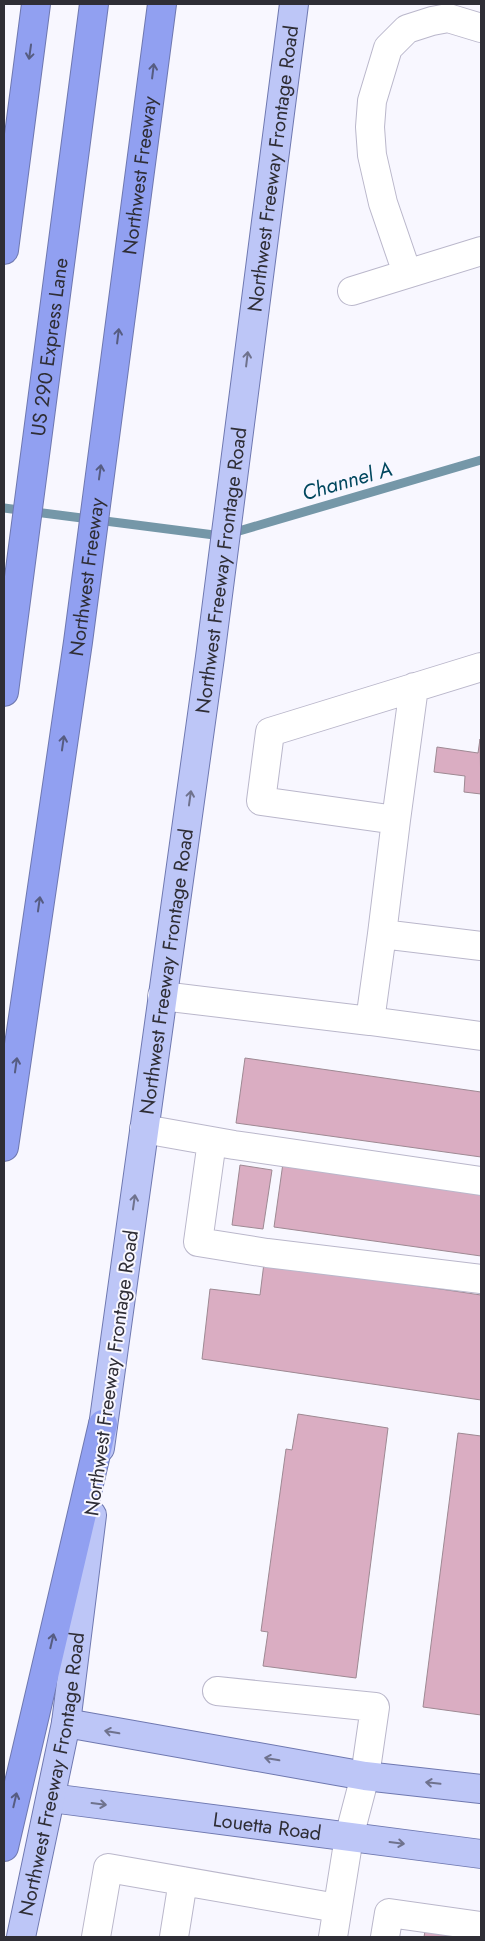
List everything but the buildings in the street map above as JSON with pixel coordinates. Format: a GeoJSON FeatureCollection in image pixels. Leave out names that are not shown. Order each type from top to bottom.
{"type":"FeatureCollection","features":[{"type":"Feature","properties":{"kind":"highway"},"geometry":{"type":"LineString","coordinates":[[4,250],[36,4]]}},
{"type":"Feature","properties":{"kind":"highway","name":"US 290 Express Lane"},"geometry":{"type":"LineString","coordinates":[[4,692],[94,4]]}},
{"type":"Feature","properties":{"kind":"highway","name":"Northwest Freeway"},"geometry":{"type":"LineString","coordinates":[[4,1147],[78,642],[162,4]]}},
{"type":"Feature","properties":{"kind":"highway"},"geometry":{"type":"LineString","coordinates":[[4,1847],[104,1424]]}},
{"type":"Feature","properties":{"kind":"main road","name":"Northwest Freeway Frontage Road"},"geometry":{"type":"LineString","coordinates":[[21,1937],[66,1724],[104,1424],[210,657],[294,4]]}},
{"type":"Feature","properties":{"kind":"main road"},"geometry":{"type":"LineString","coordinates":[[66,1724],[365,1776],[481,1789]]}},
{"type":"Feature","properties":{"kind":"main road","name":"Louetta Road"},"geometry":{"type":"LineString","coordinates":[[51,1798],[481,1854]]}},
{"type":"Feature","properties":{"kind":"lane"},"geometry":{"type":"LineString","coordinates":[[407,273],[383,203],[372,155],[370,127],[372,101],[388,48],[407,29],[430,12],[481,28]]}},
{"type":"Feature","properties":{"kind":"lane"},"geometry":{"type":"LineString","coordinates":[[352,291],[481,250]]}},
{"type":"Feature","properties":{"kind":"lane"},"geometry":{"type":"LineString","coordinates":[[396,820],[261,801],[270,732],[481,667]]}},
{"type":"Feature","properties":{"kind":"lane"},"geometry":{"type":"LineString","coordinates":[[370,1021],[414,688]]}},
{"type":"Feature","properties":{"kind":"lane"},"geometry":{"type":"LineString","coordinates":[[382,934],[481,946]]}},
{"type":"Feature","properties":{"kind":"lane"},"geometry":{"type":"LineString","coordinates":[[162,996],[481,1036]]}},
{"type":"Feature","properties":{"kind":"lane"},"geometry":{"type":"LineString","coordinates":[[144,1129],[481,1181]]}},
{"type":"Feature","properties":{"kind":"lane"},"geometry":{"type":"LineString","coordinates":[[212,1141],[198,1242],[267,1253],[481,1279]]}},
{"type":"Feature","properties":{"kind":"lane"},"geometry":{"type":"LineString","coordinates":[[217,1691],[376,1707],[365,1776],[349,1837],[333,1937]]}},
{"type":"Feature","properties":{"kind":"lane"},"geometry":{"type":"LineString","coordinates":[[96,1937],[108,1868],[337,1908]]}},
{"type":"Feature","properties":{"kind":"lane"},"geometry":{"type":"LineString","coordinates":[[174,1937],[183,1881]]}},
{"type":"Feature","properties":{"kind":"lane"},"geometry":{"type":"LineString","coordinates":[[385,1937],[389,1913],[481,1926]]}},
{"type":"Feature","properties":{"kind":"waterway","name":"Channel A"},"geometry":{"type":"LineString","coordinates":[[4,508],[222,536],[481,460]]}}]}
